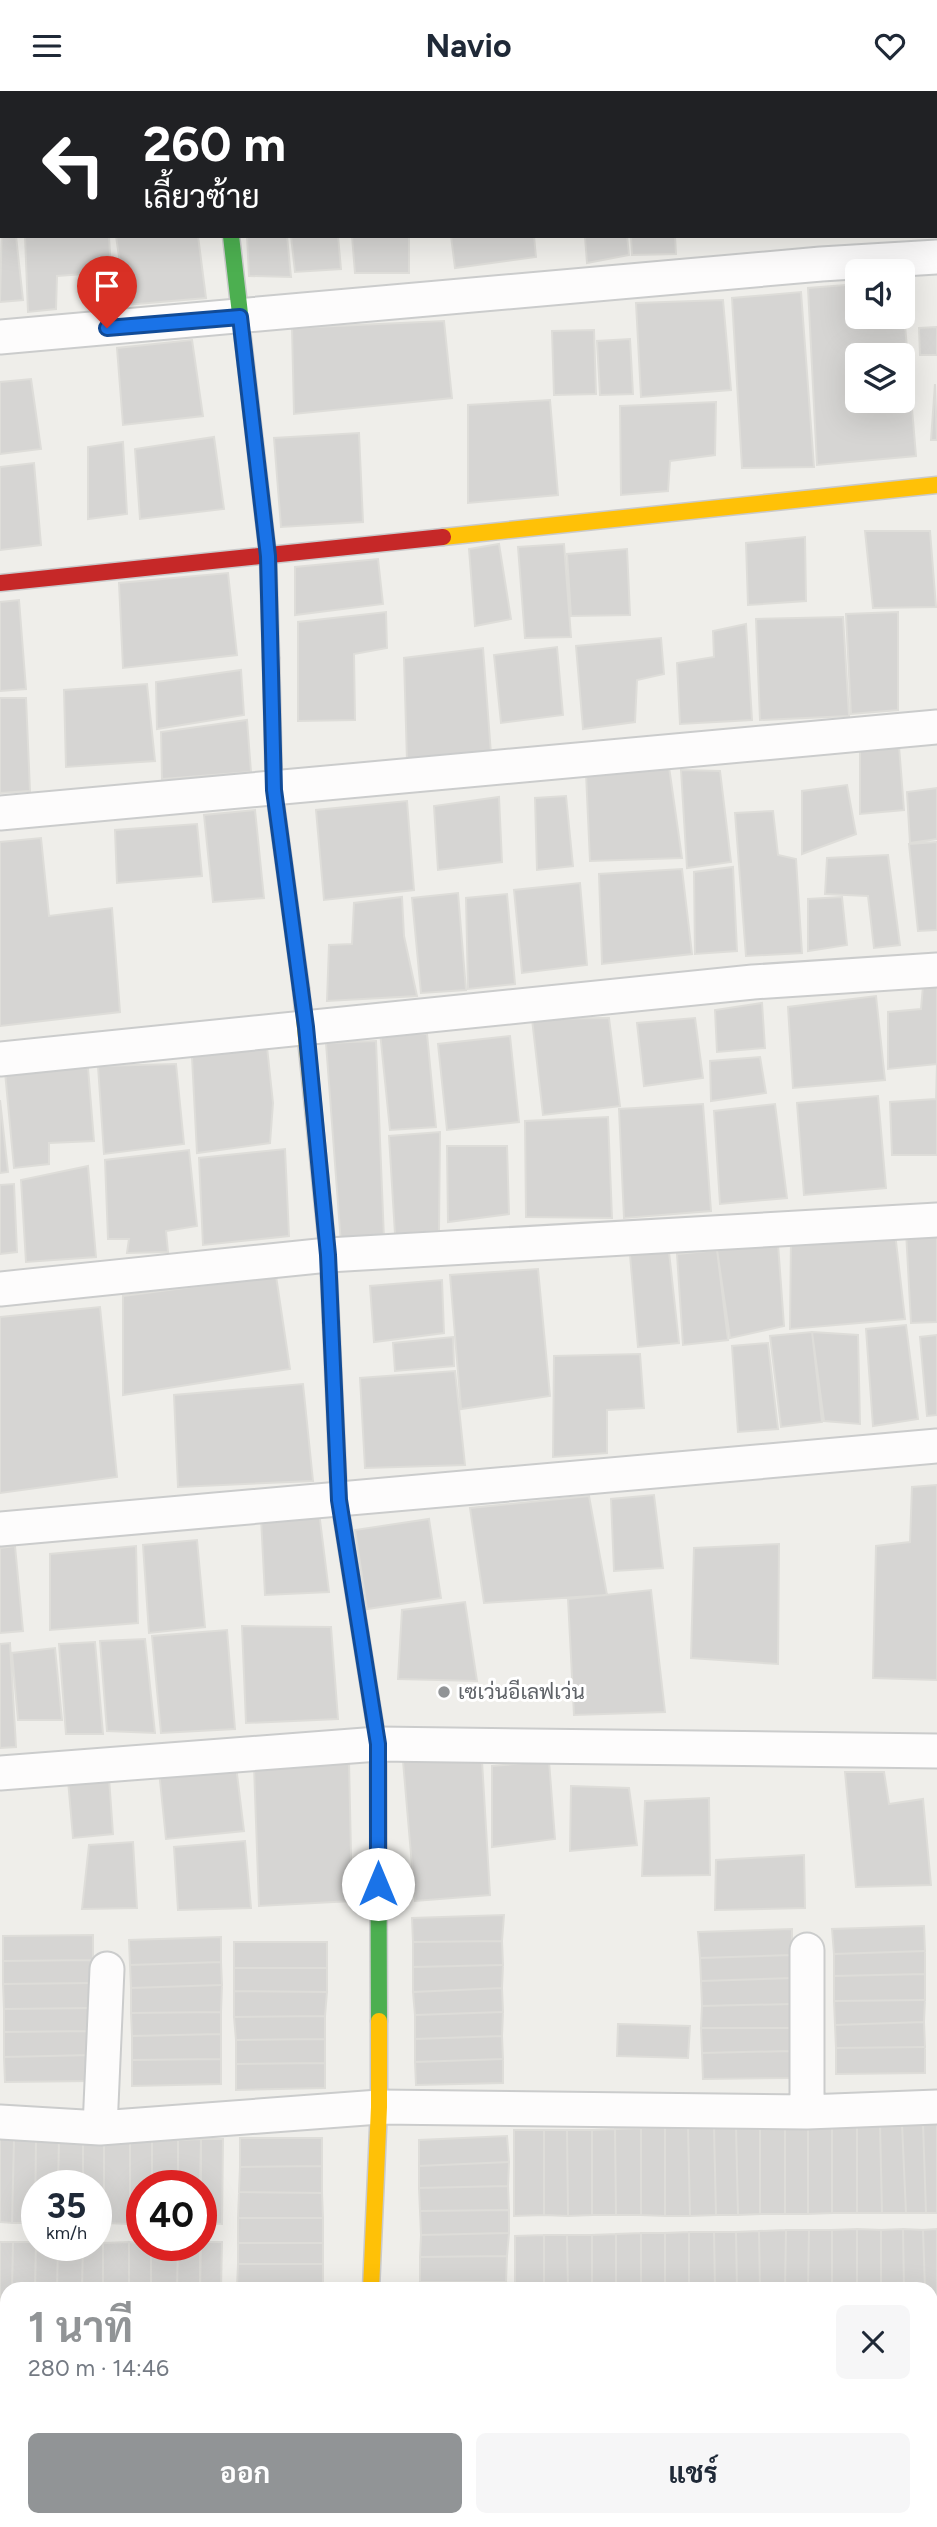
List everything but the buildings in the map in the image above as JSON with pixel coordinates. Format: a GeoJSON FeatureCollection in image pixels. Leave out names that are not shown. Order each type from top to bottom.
{"type":"FeatureCollection","features":[{"type":"Feature","properties":{"kind":"street"},"geometry":{"type":"LineString","coordinates":[[231,238],[268,556],[274,790],[306,1027],[328,1255],[339,1500],[378,1744],[379,2107],[371,2282]]}},
{"type":"Feature","properties":{"kind":"street"},"geometry":{"type":"LineString","coordinates":[[0,337],[821,264],[937,257]]}},
{"type":"Feature","properties":{"kind":"street"},"geometry":{"type":"LineString","coordinates":[[0,583],[937,485]]}},
{"type":"Feature","properties":{"kind":"street"},"geometry":{"type":"LineString","coordinates":[[0,813],[274,790],[937,727]]}},
{"type":"Feature","properties":{"kind":"street"},"geometry":{"type":"LineString","coordinates":[[0,1059],[753,982],[937,970]]}},
{"type":"Feature","properties":{"kind":"street"},"geometry":{"type":"LineString","coordinates":[[0,1289],[328,1255],[937,1220]]}},
{"type":"Feature","properties":{"kind":"street"},"geometry":{"type":"LineString","coordinates":[[0,1529],[937,1446]]}},
{"type":"Feature","properties":{"kind":"street"},"geometry":{"type":"LineString","coordinates":[[0,1773],[378,1744],[937,1751]]}},
{"type":"Feature","properties":{"kind":"street"},"geometry":{"type":"LineString","coordinates":[[807,1950],[807,2112]]}},
{"type":"Feature","properties":{"kind":"street"},"geometry":{"type":"LineString","coordinates":[[100,2129],[107,1969]]}},
{"type":"Feature","properties":{"kind":"street"},"geometry":{"type":"LineString","coordinates":[[0,2122],[100,2129],[379,2107],[807,2112],[937,2107]]}},
{"type":"Feature","properties":{"kind":"traffic: fast"},"geometry":{"type":"LineString","coordinates":[[231,238],[268,556],[271,658]]}},
{"type":"Feature","properties":{"kind":"traffic: fast"},"geometry":{"type":"LineString","coordinates":[[331,1322],[339,1500],[378,1744],[379,2021]]}},
{"type":"Feature","properties":{"kind":"traffic: slow"},"geometry":{"type":"LineString","coordinates":[[443,537],[937,485]]}},
{"type":"Feature","properties":{"kind":"traffic: slow"},"geometry":{"type":"LineString","coordinates":[[301,989],[328,1255],[331,1322]]}},
{"type":"Feature","properties":{"kind":"traffic: slow"},"geometry":{"type":"LineString","coordinates":[[371,2282],[379,2107],[379,2021]]}},
{"type":"Feature","properties":{"kind":"traffic: jam"},"geometry":{"type":"LineString","coordinates":[[0,583],[443,537]]}},
{"type":"Feature","properties":{"kind":"traffic: jam"},"geometry":{"type":"LineString","coordinates":[[271,658],[274,790],[301,989]]}},
{"type":"Feature","properties":{"kind":"place","name":"เซเว่นอีเลฟเว่น"},"geometry":{"type":"Point","coordinates":[444,1692]}},
{"type":"Feature","properties":{"kind":"route"},"geometry":{"type":"LineString","coordinates":[[107,328],[240,317],[268,556],[274,790],[306,1027],[328,1255],[339,1500],[378,1744],[378,1884]]}}]}
